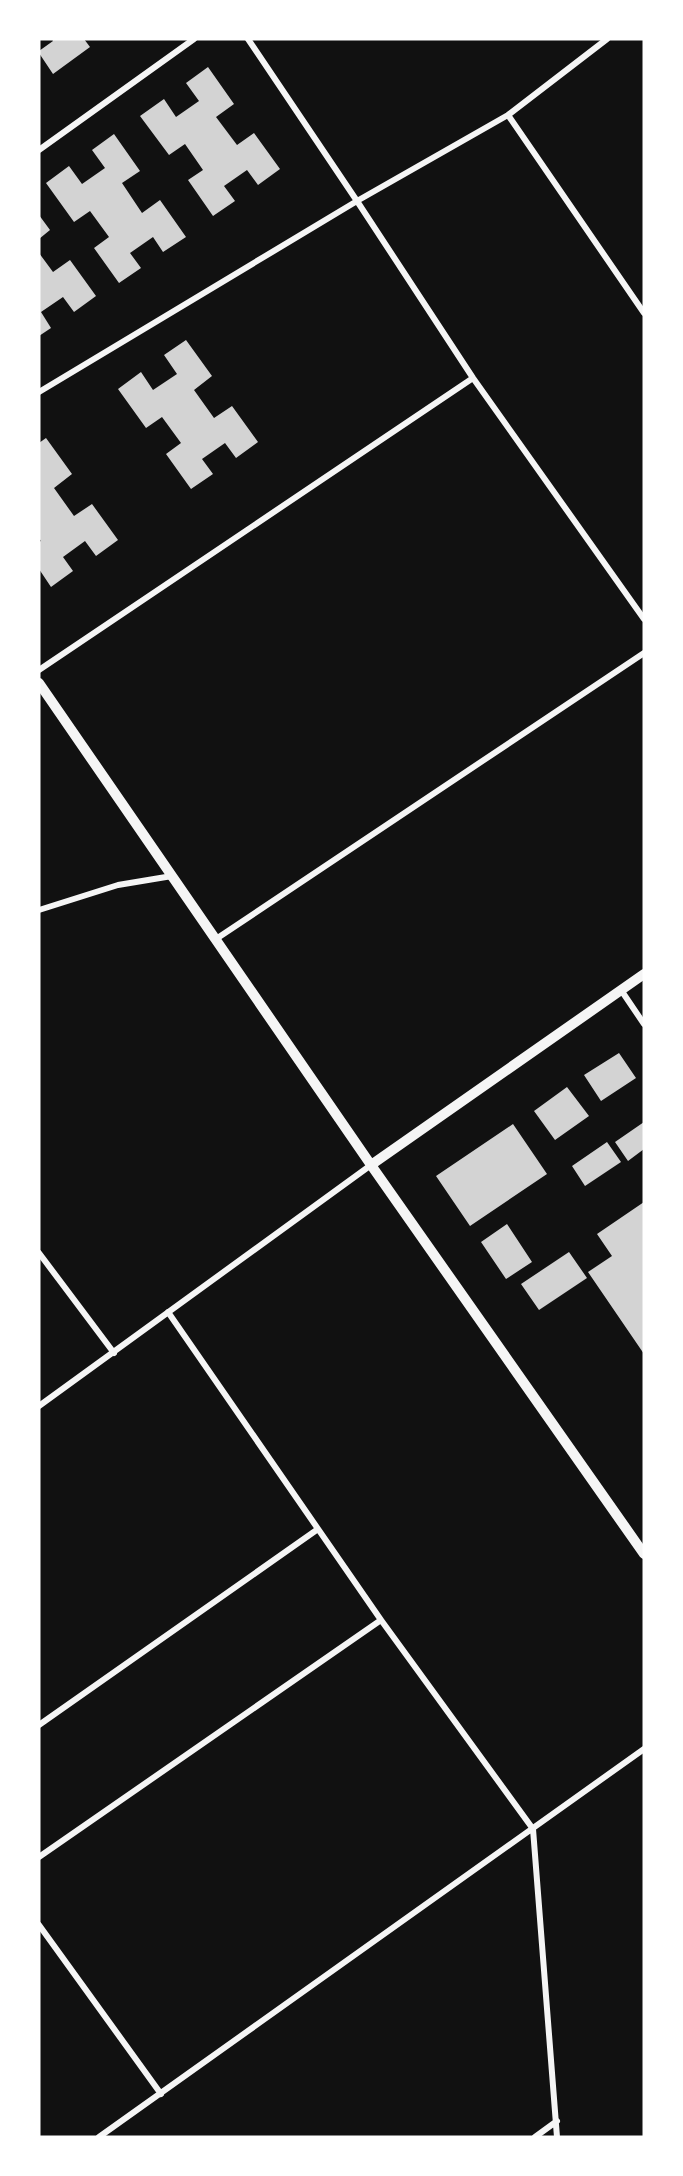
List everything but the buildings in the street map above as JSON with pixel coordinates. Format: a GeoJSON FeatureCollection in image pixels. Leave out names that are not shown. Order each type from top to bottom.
{"type":"FeatureCollection","features":[{"type":"Feature","properties":{"kind":"street"},"geometry":{"type":"LineString","coordinates":[[39,150],[194,39]]}},
{"type":"Feature","properties":{"kind":"street"},"geometry":{"type":"LineString","coordinates":[[248,39],[473,378],[644,619]]}},
{"type":"Feature","properties":{"kind":"street"},"geometry":{"type":"LineString","coordinates":[[39,392],[357,201],[508,115],[607,39]]}},
{"type":"Feature","properties":{"kind":"street"},"geometry":{"type":"LineString","coordinates":[[508,115],[644,313]]}},
{"type":"Feature","properties":{"kind":"street"},"geometry":{"type":"LineString","coordinates":[[39,670],[473,378]]}},
{"type":"Feature","properties":{"kind":"street"},"geometry":{"type":"LineString","coordinates":[[216,939],[644,653]]}},
{"type":"Feature","properties":{"kind":"street"},"geometry":{"type":"LineString","coordinates":[[39,683],[371,1165],[644,1554]]}},
{"type":"Feature","properties":{"kind":"street"},"geometry":{"type":"LineString","coordinates":[[39,910],[118,885],[172,876]]}},
{"type":"Feature","properties":{"kind":"street"},"geometry":{"type":"LineString","coordinates":[[39,1406],[371,1165],[644,974]]}},
{"type":"Feature","properties":{"kind":"street"},"geometry":{"type":"LineString","coordinates":[[621,990],[644,1024]]}},
{"type":"Feature","properties":{"kind":"street"},"geometry":{"type":"LineString","coordinates":[[39,1253],[114,1353]]}},
{"type":"Feature","properties":{"kind":"street"},"geometry":{"type":"LineString","coordinates":[[168,1312],[381,1620],[533,1829],[558,2137]]}},
{"type":"Feature","properties":{"kind":"street"},"geometry":{"type":"LineString","coordinates":[[39,1725],[318,1529]]}},
{"type":"Feature","properties":{"kind":"street"},"geometry":{"type":"LineString","coordinates":[[39,1857],[381,1620]]}},
{"type":"Feature","properties":{"kind":"street"},"geometry":{"type":"LineString","coordinates":[[99,2137],[644,1749]]}},
{"type":"Feature","properties":{"kind":"street"},"geometry":{"type":"LineString","coordinates":[[39,1925],[161,2094]]}},
{"type":"Feature","properties":{"kind":"street"},"geometry":{"type":"LineString","coordinates":[[535,2137],[557,2121]]}}]}
